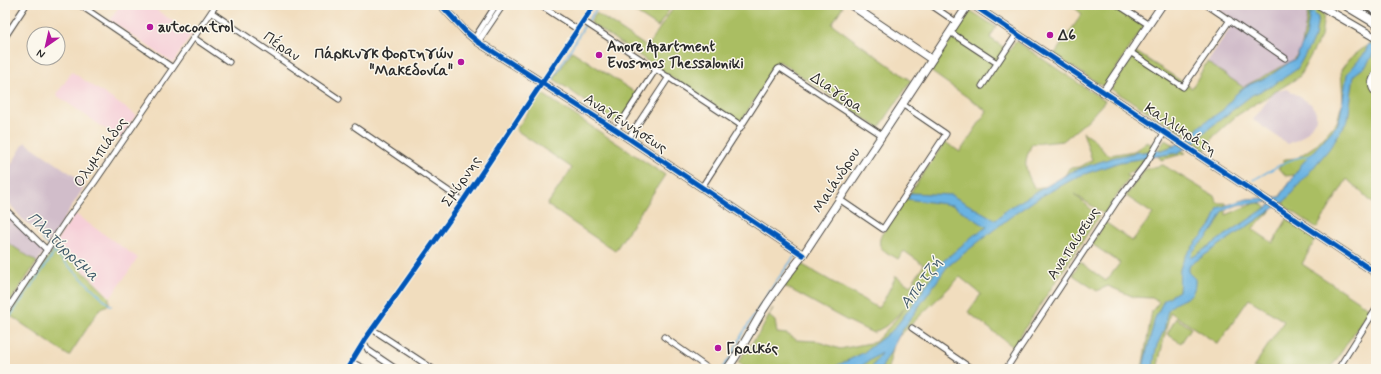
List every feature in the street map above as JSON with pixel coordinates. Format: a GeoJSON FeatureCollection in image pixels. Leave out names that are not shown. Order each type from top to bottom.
{"type":"FeatureCollection","features":[{"type":"Feature","properties":{"kind":"highway"},"geometry":{"type":"LineString","coordinates":[[1346,5],[1376,23]]}},
{"type":"Feature","properties":{"kind":"highway"},"geometry":{"type":"LineString","coordinates":[[1368,5],[1376,10]]}},
{"type":"Feature","properties":{"kind":"street"},"geometry":{"type":"LineString","coordinates":[[5,36],[26,5]]}},
{"type":"Feature","properties":{"kind":"street"},"geometry":{"type":"LineString","coordinates":[[80,5],[173,68]]}},
{"type":"Feature","properties":{"kind":"street","name":"Ολυμπιάδος"},"geometry":{"type":"LineString","coordinates":[[5,314],[67,219],[94,183],[216,5]]}},
{"type":"Feature","properties":{"kind":"street","name":"Αναγεννήσεως"},"geometry":{"type":"LineString","coordinates":[[441,5],[476,41],[616,130],[803,255]]}},
{"type":"Feature","properties":{"kind":"street"},"geometry":{"type":"LineString","coordinates":[[476,41],[496,5]]}},
{"type":"Feature","properties":{"kind":"street"},"geometry":{"type":"LineString","coordinates":[[476,41],[503,5]]}},
{"type":"Feature","properties":{"kind":"street"},"geometry":{"type":"LineString","coordinates":[[540,5],[578,30]]}},
{"type":"Feature","properties":{"kind":"street","name":"Σμύρνης"},"geometry":{"type":"LineString","coordinates":[[347,369],[372,329],[462,201],[594,5]]}},
{"type":"Feature","properties":{"kind":"street"},"geometry":{"type":"LineString","coordinates":[[851,5],[932,60]]}},
{"type":"Feature","properties":{"kind":"street"},"geometry":{"type":"LineString","coordinates":[[931,5],[956,22]]}},
{"type":"Feature","properties":{"kind":"street","name":"Μαιάνδρου"},"geometry":{"type":"LineString","coordinates":[[727,369],[736,358],[763,309],[803,255],[968,5]]}},
{"type":"Feature","properties":{"kind":"street","name":"Καλλικράτη"},"geometry":{"type":"LineString","coordinates":[[973,5],[1376,273]]}},
{"type":"Feature","properties":{"kind":"street"},"geometry":{"type":"LineString","coordinates":[[1118,5],[1149,25]]}},
{"type":"Feature","properties":{"kind":"street"},"geometry":{"type":"LineString","coordinates":[[1103,92],[1162,5]]}},
{"type":"Feature","properties":{"kind":"street"},"geometry":{"type":"LineString","coordinates":[[1207,5],[1284,58]]}},
{"type":"Feature","properties":{"kind":"street"},"geometry":{"type":"LineString","coordinates":[[1319,5],[1376,38]]}},
{"type":"Feature","properties":{"kind":"street","name":"Πέραν"},"geometry":{"type":"LineString","coordinates":[[211,12],[339,99]]}},
{"type":"Feature","properties":{"kind":"street"},"geometry":{"type":"LineString","coordinates":[[1130,52],[1183,87],[1230,20]]}},
{"type":"Feature","properties":{"kind":"street"},"geometry":{"type":"LineString","coordinates":[[583,21],[742,126],[702,187]]}},
{"type":"Feature","properties":{"kind":"street"},"geometry":{"type":"LineString","coordinates":[[950,32],[997,63]]}},
{"type":"Feature","properties":{"kind":"street"},"geometry":{"type":"LineString","coordinates":[[982,86],[1016,35]]}},
{"type":"Feature","properties":{"kind":"street"},"geometry":{"type":"LineString","coordinates":[[194,38],[229,62]]}},
{"type":"Feature","properties":{"kind":"street","name":"Διαγόρα"},"geometry":{"type":"LineString","coordinates":[[742,126],[780,68],[882,135]]}},
{"type":"Feature","properties":{"kind":"street"},"geometry":{"type":"LineString","coordinates":[[616,130],[656,69]]}},
{"type":"Feature","properties":{"kind":"street"},"geometry":{"type":"LineString","coordinates":[[1376,74],[1372,83],[1372,88],[1376,92]]}},
{"type":"Feature","properties":{"kind":"street"},"geometry":{"type":"LineString","coordinates":[[628,139],[669,77]]}},
{"type":"Feature","properties":{"kind":"street"},"geometry":{"type":"LineString","coordinates":[[839,199],[884,229],[946,134],[902,104]]}},
{"type":"Feature","properties":{"kind":"street"},"geometry":{"type":"LineString","coordinates":[[355,126],[462,201]]}},
{"type":"Feature","properties":{"kind":"street","name":"Αναπαύσεως"},"geometry":{"type":"LineString","coordinates":[[1006,369],[1117,201],[1147,162],[1164,133]]}},
{"type":"Feature","properties":{"kind":"street"},"geometry":{"type":"LineString","coordinates":[[8,212],[47,250]]}},
{"type":"Feature","properties":{"kind":"street"},"geometry":{"type":"LineString","coordinates":[[1338,369],[1376,309]]}},
{"type":"Feature","properties":{"kind":"street"},"geometry":{"type":"LineString","coordinates":[[912,328],[972,369]]}},
{"type":"Feature","properties":{"kind":"street"},"geometry":{"type":"LineString","coordinates":[[372,329],[433,369]]}},
{"type":"Feature","properties":{"kind":"street"},"geometry":{"type":"LineString","coordinates":[[664,337],[709,369]]}},
{"type":"Feature","properties":{"kind":"street"},"geometry":{"type":"LineString","coordinates":[[364,342],[368,350],[396,369]]}},
{"type":"Feature","properties":{"kind":"street"},"geometry":{"type":"LineString","coordinates":[[351,362],[365,369]]}},
{"type":"Feature","properties":{"kind":"shaded area"},"geometry":{"type":"Polygon","coordinates":[[[120,5],[149,5],[192,34],[173,63],[110,20],[120,5]]]}},
{"type":"Feature","properties":{"kind":"shaded area"},"geometry":{"type":"Polygon","coordinates":[[[1211,5],[1309,5],[1301,50],[1292,61],[1243,87],[1207,62],[1235,21],[1211,5]]]}},
{"type":"Feature","properties":{"kind":"shaded area"},"geometry":{"type":"Polygon","coordinates":[[[72,72],[136,115],[120,139],[56,95],[72,72]]]}},
{"type":"Feature","properties":{"kind":"shaded area"},"geometry":{"type":"Polygon","coordinates":[[[1287,89],[1311,104],[1316,112],[1316,119],[1308,131],[1299,139],[1288,144],[1253,120],[1274,92],[1287,89]]]}},
{"type":"Feature","properties":{"kind":"shaded area"},"geometry":{"type":"Polygon","coordinates":[[[25,142],[86,184],[48,244],[22,219],[5,198],[5,175],[25,142]]]}},
{"type":"Feature","properties":{"kind":"shaded area"},"geometry":{"type":"Polygon","coordinates":[[[5,205],[9,209],[6,214],[42,247],[44,252],[37,262],[5,241],[5,205]]]}},
{"type":"Feature","properties":{"kind":"shaded area"},"geometry":{"type":"Polygon","coordinates":[[[75,214],[138,258],[111,297],[55,243],[75,214]]]}},
{"type":"Feature","properties":{"kind":"green space"},"geometry":{"type":"Polygon","coordinates":[[[624,5],[672,5],[658,27],[624,5]]]}},
{"type":"Feature","properties":{"kind":"green space"},"geometry":{"type":"Polygon","coordinates":[[[675,5],[841,5],[843,6],[832,24],[911,81],[879,128],[779,61],[740,123],[592,24],[591,20],[596,13],[647,47],[675,5]]]}},
{"type":"Feature","properties":{"kind":"green space"},"geometry":{"type":"Polygon","coordinates":[[[1071,5],[1112,5],[1144,26],[1104,87],[1054,55],[1082,14],[1071,5]]]}},
{"type":"Feature","properties":{"kind":"green space"},"geometry":{"type":"Polygon","coordinates":[[[1309,5],[1312,5],[1324,15],[1321,37],[1299,77],[1236,116],[1213,137],[1208,148],[1201,151],[1187,135],[1111,89],[1136,52],[1192,88],[1207,62],[1243,87],[1292,61],[1301,50],[1309,5]]]}},
{"type":"Feature","properties":{"kind":"green space"},"geometry":{"type":"Polygon","coordinates":[[[971,11],[996,27],[990,38],[1009,51],[1016,41],[1105,101],[1088,120],[1063,141],[1032,144],[1027,157],[1026,167],[1035,189],[1054,185],[1066,174],[1069,168],[1080,167],[1092,160],[1083,132],[1095,140],[1105,153],[1110,155],[1134,151],[1147,142],[1155,146],[1138,168],[1125,175],[1130,177],[1104,214],[1074,194],[1099,216],[1019,337],[1016,349],[968,312],[981,294],[960,277],[895,340],[888,369],[747,369],[738,362],[762,329],[773,308],[769,316],[775,321],[777,333],[787,334],[797,340],[816,341],[840,349],[875,342],[906,307],[886,326],[873,333],[784,286],[801,264],[878,308],[884,300],[896,276],[910,286],[924,265],[904,251],[898,259],[883,250],[880,239],[945,142],[960,152],[987,111],[930,71],[971,11]]]}},
{"type":"Feature","properties":{"kind":"green space"},"geometry":{"type":"Polygon","coordinates":[[[1373,41],[1376,43],[1376,206],[1347,179],[1317,228],[1285,206],[1283,202],[1278,199],[1295,175],[1286,176],[1279,168],[1285,159],[1297,158],[1316,145],[1337,122],[1343,100],[1341,70],[1349,59],[1373,41]]]}},
{"type":"Feature","properties":{"kind":"green space"},"geometry":{"type":"Polygon","coordinates":[[[572,51],[639,95],[619,125],[554,79],[572,51]]]}},
{"type":"Feature","properties":{"kind":"green space"},"geometry":{"type":"Polygon","coordinates":[[[541,93],[665,175],[615,251],[547,205],[572,168],[516,130],[541,93]]]}},
{"type":"Feature","properties":{"kind":"green space"},"geometry":{"type":"Polygon","coordinates":[[[1165,140],[1186,153],[1161,160],[1156,153],[1165,140]]]}},
{"type":"Feature","properties":{"kind":"green space"},"geometry":{"type":"Polygon","coordinates":[[[1163,165],[1214,196],[1218,203],[1226,203],[1226,215],[1258,202],[1272,210],[1252,229],[1273,243],[1287,219],[1316,238],[1302,264],[1370,309],[1330,369],[1253,368],[1284,321],[1249,299],[1218,344],[1170,312],[1157,369],[1142,369],[1152,311],[1159,302],[1152,298],[1134,297],[1108,286],[1097,291],[1073,275],[1080,262],[1106,281],[1120,263],[1092,244],[1105,222],[1132,241],[1153,214],[1126,196],[1145,169],[1163,165]]]}},
{"type":"Feature","properties":{"kind":"green space"},"geometry":{"type":"Polygon","coordinates":[[[5,241],[37,262],[6,308],[5,308],[5,241]]]}},
{"type":"Feature","properties":{"kind":"green space"},"geometry":{"type":"Polygon","coordinates":[[[56,245],[109,297],[109,304],[99,310],[69,356],[8,314],[56,245]]]}},
{"type":"Feature","properties":{"kind":"green space"},"geometry":{"type":"Polygon","coordinates":[[[1176,318],[1191,328],[1181,343],[1167,334],[1176,318]]]}},
{"type":"Feature","properties":{"kind":"water"},"geometry":{"type":"Polygon","coordinates":[[[1310,12],[1318,17],[1315,37],[1297,69],[1272,86],[1252,95],[1207,130],[1193,144],[1177,153],[1120,162],[1079,176],[1038,198],[1009,218],[947,267],[901,332],[881,369],[871,369],[881,353],[857,369],[830,369],[863,353],[894,329],[917,299],[941,263],[974,235],[987,227],[952,205],[907,199],[911,193],[951,195],[996,220],[1007,209],[1071,172],[1111,158],[1134,153],[1162,150],[1174,146],[1190,137],[1201,125],[1223,110],[1236,94],[1246,86],[1268,77],[1296,58],[1306,37],[1310,12]]]}},
{"type":"Feature","properties":{"kind":"water"},"geometry":{"type":"Polygon","coordinates":[[[1368,44],[1376,46],[1376,49],[1366,66],[1354,75],[1348,120],[1329,149],[1285,201],[1190,265],[1188,272],[1195,279],[1193,292],[1169,309],[1164,330],[1157,345],[1153,369],[1144,369],[1144,363],[1155,318],[1164,300],[1179,291],[1180,269],[1182,263],[1189,251],[1211,225],[1218,208],[1247,199],[1280,197],[1301,165],[1337,125],[1340,117],[1347,74],[1365,53],[1368,44]],[[1276,201],[1238,205],[1223,211],[1212,231],[1193,251],[1189,258],[1193,257],[1276,201]]]}},
{"type":"Feature","properties":{"kind":"waterway"},"geometry":{"type":"LineString","coordinates":[[553,79],[583,28],[599,5]]}},
{"type":"Feature","properties":{"kind":"waterway"},"geometry":{"type":"LineString","coordinates":[[1313,16],[1314,11]]}},
{"type":"Feature","properties":{"kind":"waterway","name":"Απατζή"},"geometry":{"type":"LineString","coordinates":[[1253,180],[1295,158],[1310,156]]}},
{"type":"Feature","properties":{"kind":"waterway","name":"Πλατύρρεμα"},"geometry":{"type":"LineString","coordinates":[[42,239],[48,245]]}},
{"type":"Feature","properties":{"kind":"waterway","name":"Πλατύρρεμα"},"geometry":{"type":"LineString","coordinates":[[51,248],[111,306]]}},
{"type":"Feature","properties":{"kind":"waterway"},"geometry":{"type":"LineString","coordinates":[[5,324],[55,252]]}},
{"type":"Feature","properties":{"kind":"waterway","name":"Απατζή"},"geometry":{"type":"LineString","coordinates":[[1189,260],[1192,252]]}},
{"type":"Feature","properties":{"kind":"waterway"},"geometry":{"type":"LineString","coordinates":[[722,369],[775,283],[794,257]]}},
{"type":"Feature","properties":{"kind":"cycle path"},"geometry":{"type":"LineString","coordinates":[[441,5],[466,32],[478,42],[616,130],[803,255]]}},
{"type":"Feature","properties":{"kind":"cycle path"},"geometry":{"type":"LineString","coordinates":[[347,369],[366,338],[463,201],[594,5]]}},
{"type":"Feature","properties":{"kind":"cycle path"},"geometry":{"type":"LineString","coordinates":[[973,5],[1376,273]]}},
{"type":"Feature","properties":{"kind":"place","name":"autocontrol"},"geometry":{"type":"Point","coordinates":[150,27]}},
{"type":"Feature","properties":{"kind":"place","name":"Δ6"},"geometry":{"type":"Point","coordinates":[1050,35]}},
{"type":"Feature","properties":{"kind":"place","name":"Anore Apartment Evosmos Thessaloniki"},"geometry":{"type":"Point","coordinates":[599,55]}},
{"type":"Feature","properties":{"kind":"place","name":"Πάρκινγκ Φορτηγών \"Μακεδονία\""},"geometry":{"type":"Point","coordinates":[461,62]}},
{"type":"Feature","properties":{"kind":"place","name":"Γραικός"},"geometry":{"type":"Point","coordinates":[718,348]}}]}
